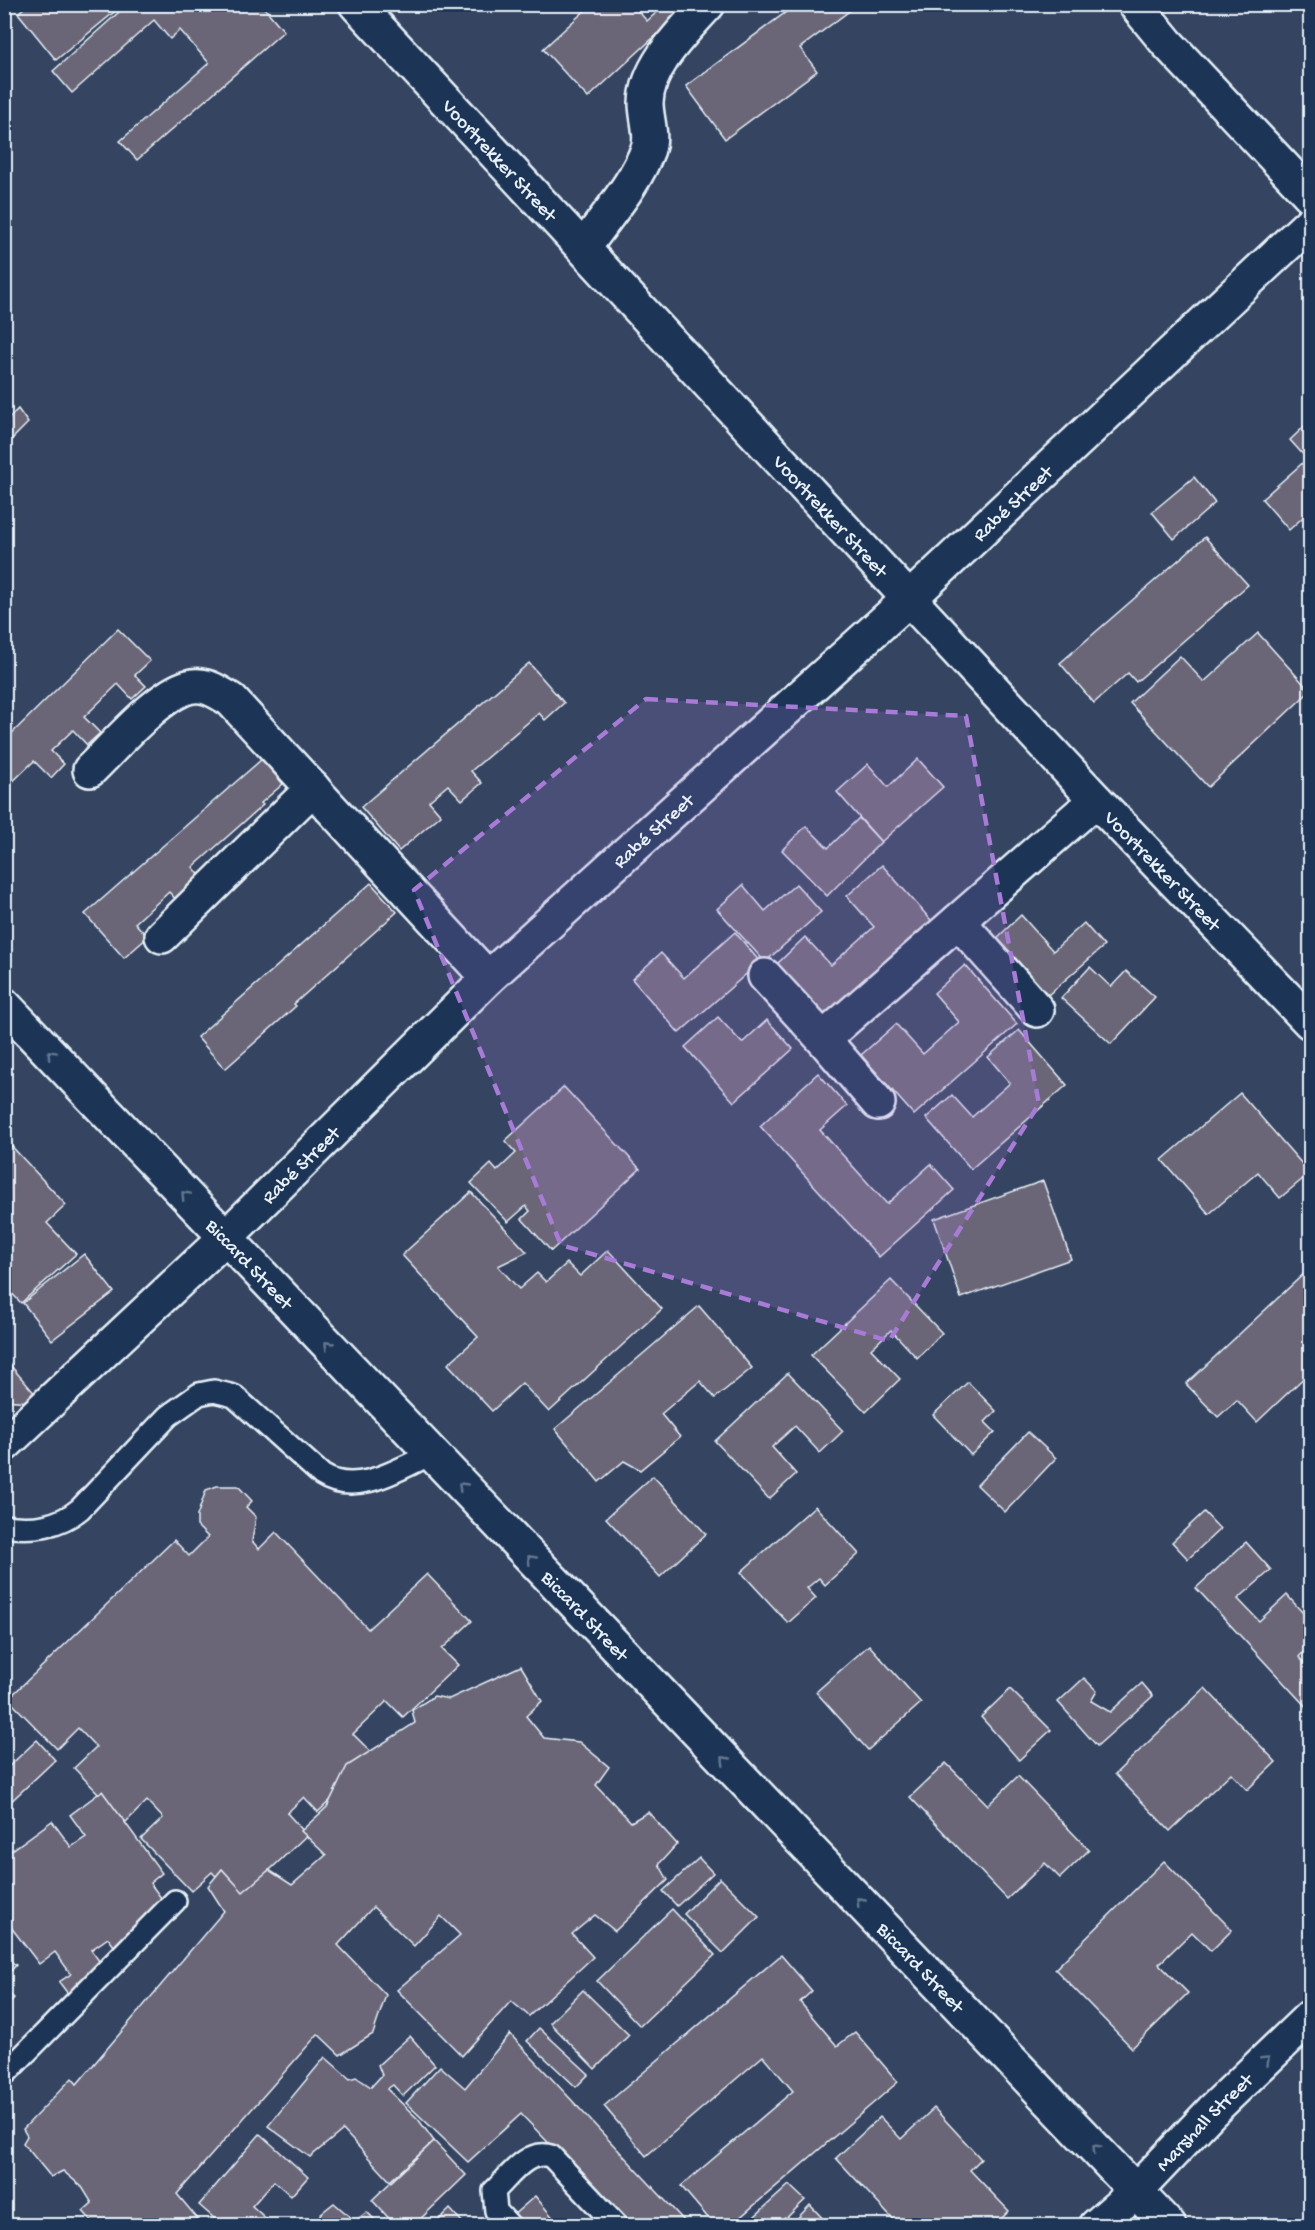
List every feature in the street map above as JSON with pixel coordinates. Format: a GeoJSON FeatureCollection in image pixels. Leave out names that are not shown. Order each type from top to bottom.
{"type":"FeatureCollection","features":[{"type":"Feature","properties":{"kind":"street","name":"Voortrekker Street"},"geometry":{"type":"LineString","coordinates":[[356,4],[1096,800],[1311,1022]]}},
{"type":"Feature","properties":{"kind":"street"},"geometry":{"type":"LineString","coordinates":[[584,249],[639,169],[649,146],[646,103],[650,85],[659,64],[679,36],[708,4]]}},
{"type":"Feature","properties":{"kind":"street"},"geometry":{"type":"LineString","coordinates":[[1135,4],[1167,43],[1311,195]]}},
{"type":"Feature","properties":{"kind":"street","name":"Rabé Street"},"geometry":{"type":"LineString","coordinates":[[4,1445],[225,1238],[488,978],[910,598],[1311,224]]}},
{"type":"Feature","properties":{"kind":"street"},"geometry":{"type":"LineString","coordinates":[[90,770],[162,702],[189,686],[210,687],[231,700],[488,978]]}},
{"type":"Feature","properties":{"kind":"street"},"geometry":{"type":"LineString","coordinates":[[162,936],[313,788]]}},
{"type":"Feature","properties":{"kind":"street"},"geometry":{"type":"LineString","coordinates":[[823,1039],[1096,800]]}},
{"type":"Feature","properties":{"kind":"street"},"geometry":{"type":"LineString","coordinates":[[958,921],[1037,1010]]}},
{"type":"Feature","properties":{"kind":"street"},"geometry":{"type":"LineString","coordinates":[[765,976],[878,1103]]}},
{"type":"Feature","properties":{"kind":"street","name":"Biccard Street"},"geometry":{"type":"LineString","coordinates":[[4,1005],[1169,2226]]}},
{"type":"Feature","properties":{"kind":"street","name":"Marshall Street"},"geometry":{"type":"LineString","coordinates":[[1096,2226],[1136,2191],[1212,2111],[1311,2017]]}},
{"type":"Feature","properties":{"kind":"lane"},"geometry":{"type":"LineString","coordinates":[[4,1526],[46,1527],[67,1520],[168,1416],[199,1394],[214,1391],[234,1396],[334,1483],[347,1485],[366,1481],[431,1454]]}},
{"type":"Feature","properties":{"kind":"lane"},"geometry":{"type":"LineString","coordinates":[[4,2075],[176,1901]]}},
{"type":"Feature","properties":{"kind":"lane"},"geometry":{"type":"LineString","coordinates":[[510,2226],[496,2211],[494,2191],[529,2157],[542,2154],[551,2157],[617,2226]]}},
{"type":"Feature","properties":{"kind":"highlighted area"},"geometry":{"type":"Polygon","coordinates":[[[646,699],[966,716],[1039,1104],[889,1341],[561,1245],[414,890],[646,699]]]}},
{"type":"Feature","properties":{"kind":"building"},"geometry":{"type":"Polygon","coordinates":[[[28,4],[124,4],[56,60],[18,13],[28,4]]]}},
{"type":"Feature","properties":{"kind":"building"},"geometry":{"type":"Polygon","coordinates":[[[128,4],[261,4],[284,31],[137,160],[120,141],[209,63],[180,30],[170,39],[154,20],[72,93],[53,71],[128,4]]]}},
{"type":"Feature","properties":{"kind":"building"},"geometry":{"type":"Polygon","coordinates":[[[592,4],[632,4],[647,21],[666,4],[690,4],[588,98],[543,49],[592,4]]]}},
{"type":"Feature","properties":{"kind":"building"},"geometry":{"type":"Polygon","coordinates":[[[797,4],[849,4],[852,9],[800,48],[817,71],[725,139],[686,86],[797,4]]]}},
{"type":"Feature","properties":{"kind":"building"},"geometry":{"type":"Polygon","coordinates":[[[18,409],[28,423],[6,445],[4,423],[18,409]]]}},
{"type":"Feature","properties":{"kind":"building"},"geometry":{"type":"Polygon","coordinates":[[[1310,421],[1310,511],[1289,530],[1262,499],[1307,459],[1290,440],[1310,421]]]}},
{"type":"Feature","properties":{"kind":"building"},"geometry":{"type":"Polygon","coordinates":[[[1194,477],[1215,503],[1174,539],[1152,512],[1194,477]]]}},
{"type":"Feature","properties":{"kind":"building"},"geometry":{"type":"Polygon","coordinates":[[[1205,537],[1248,585],[1136,682],[1128,673],[1094,703],[1060,663],[1205,537]]]}},
{"type":"Feature","properties":{"kind":"building"},"geometry":{"type":"Polygon","coordinates":[[[118,629],[150,661],[135,675],[146,686],[132,699],[118,684],[84,717],[100,733],[87,745],[73,730],[51,751],[64,764],[51,778],[34,761],[4,790],[4,741],[118,629]]]}},
{"type":"Feature","properties":{"kind":"building"},"geometry":{"type":"Polygon","coordinates":[[[1258,633],[1310,691],[1208,787],[1130,703],[1180,656],[1204,682],[1258,633]]]}},
{"type":"Feature","properties":{"kind":"building"},"geometry":{"type":"Polygon","coordinates":[[[529,663],[564,703],[545,720],[539,713],[471,771],[482,783],[462,800],[448,785],[429,801],[441,815],[399,851],[361,807],[529,663]]]}},
{"type":"Feature","properties":{"kind":"building"},"geometry":{"type":"Polygon","coordinates":[[[262,759],[283,784],[261,803],[263,805],[193,867],[207,884],[182,906],[169,892],[135,923],[148,937],[124,958],[85,914],[262,759]]]}},
{"type":"Feature","properties":{"kind":"building"},"geometry":{"type":"Polygon","coordinates":[[[918,759],[943,787],[881,842],[837,792],[868,764],[888,787],[918,759]]]}},
{"type":"Feature","properties":{"kind":"building"},"geometry":{"type":"Polygon","coordinates":[[[859,818],[881,842],[827,896],[782,850],[806,826],[828,848],[859,818]]]}},
{"type":"Feature","properties":{"kind":"building"},"geometry":{"type":"Polygon","coordinates":[[[882,865],[938,928],[828,1026],[780,973],[778,963],[805,937],[831,965],[874,927],[847,896],[882,865]]]}},
{"type":"Feature","properties":{"kind":"building"},"geometry":{"type":"Polygon","coordinates":[[[371,883],[397,912],[225,1069],[197,1037],[371,883]]]}},
{"type":"Feature","properties":{"kind":"building"},"geometry":{"type":"Polygon","coordinates":[[[796,884],[821,912],[765,962],[717,909],[743,885],[765,911],[796,884]]]}},
{"type":"Feature","properties":{"kind":"building"},"geometry":{"type":"Polygon","coordinates":[[[1021,915],[1053,951],[1084,923],[1104,946],[1048,995],[997,938],[1021,915]]]}},
{"type":"Feature","properties":{"kind":"building"},"geometry":{"type":"Polygon","coordinates":[[[735,932],[760,962],[679,1033],[632,979],[661,953],[684,978],[735,932]]]}},
{"type":"Feature","properties":{"kind":"building"},"geometry":{"type":"Polygon","coordinates":[[[965,965],[1017,1024],[914,1115],[861,1055],[896,1024],[923,1054],[959,1022],[934,993],[965,965]]]}},
{"type":"Feature","properties":{"kind":"building"},"geometry":{"type":"Polygon","coordinates":[[[1090,967],[1111,987],[1126,971],[1155,997],[1111,1044],[1061,998],[1090,967]]]}},
{"type":"Feature","properties":{"kind":"building"},"geometry":{"type":"Polygon","coordinates":[[[718,1017],[742,1043],[767,1020],[793,1049],[734,1102],[685,1047],[718,1017]]]}},
{"type":"Feature","properties":{"kind":"building"},"geometry":{"type":"Polygon","coordinates":[[[1019,1030],[1067,1085],[971,1169],[926,1118],[952,1095],[972,1117],[1010,1083],[988,1057],[1019,1030]]]}},
{"type":"Feature","properties":{"kind":"building"},"geometry":{"type":"Polygon","coordinates":[[[818,1073],[847,1106],[820,1130],[887,1204],[931,1164],[954,1190],[879,1257],[760,1126],[818,1073]]]}},
{"type":"Feature","properties":{"kind":"building"},"geometry":{"type":"Polygon","coordinates":[[[564,1087],[640,1169],[551,1251],[522,1219],[530,1211],[526,1206],[508,1222],[471,1183],[491,1164],[497,1171],[516,1153],[505,1141],[564,1087]]]}},
{"type":"Feature","properties":{"kind":"building"},"geometry":{"type":"Polygon","coordinates":[[[1240,1093],[1310,1173],[1280,1198],[1258,1172],[1209,1214],[1162,1160],[1240,1093]]]}},
{"type":"Feature","properties":{"kind":"building"},"geometry":{"type":"Polygon","coordinates":[[[5,1139],[66,1205],[47,1223],[76,1254],[21,1303],[4,1285],[5,1139]]]}},
{"type":"Feature","properties":{"kind":"building"},"geometry":{"type":"Polygon","coordinates":[[[1043,1181],[1071,1259],[961,1298],[934,1219],[1043,1181]]]}},
{"type":"Feature","properties":{"kind":"building"},"geometry":{"type":"Polygon","coordinates":[[[471,1192],[527,1252],[498,1266],[519,1289],[537,1273],[546,1282],[567,1263],[580,1276],[608,1250],[662,1309],[549,1412],[522,1383],[492,1411],[448,1364],[478,1337],[402,1255],[471,1192]]]}},
{"type":"Feature","properties":{"kind":"building"},"geometry":{"type":"Polygon","coordinates":[[[84,1254],[114,1292],[52,1340],[23,1303],[84,1254]]]}},
{"type":"Feature","properties":{"kind":"building"},"geometry":{"type":"Polygon","coordinates":[[[1310,1268],[1310,1372],[1257,1422],[1237,1400],[1218,1417],[1186,1384],[1310,1268]]]}},
{"type":"Feature","properties":{"kind":"building"},"geometry":{"type":"Polygon","coordinates":[[[891,1280],[942,1333],[917,1358],[891,1330],[871,1349],[900,1379],[866,1412],[811,1355],[891,1280]]]}},
{"type":"Feature","properties":{"kind":"building"},"geometry":{"type":"Polygon","coordinates":[[[699,1306],[752,1368],[715,1398],[700,1381],[661,1414],[680,1437],[640,1470],[624,1461],[599,1482],[555,1429],[699,1306]]]}},
{"type":"Feature","properties":{"kind":"building"},"geometry":{"type":"Polygon","coordinates":[[[4,1358],[43,1403],[4,1400],[4,1358]]]}},
{"type":"Feature","properties":{"kind":"building"},"geometry":{"type":"Polygon","coordinates":[[[788,1373],[843,1431],[820,1453],[795,1426],[772,1447],[796,1474],[769,1499],[715,1441],[788,1373]]]}},
{"type":"Feature","properties":{"kind":"building"},"geometry":{"type":"Polygon","coordinates":[[[968,1382],[996,1411],[985,1422],[995,1432],[971,1455],[933,1415],[968,1382]]]}},
{"type":"Feature","properties":{"kind":"building"},"geometry":{"type":"Polygon","coordinates":[[[1028,1432],[1056,1458],[1005,1512],[977,1485],[1028,1432]]]}},
{"type":"Feature","properties":{"kind":"building"},"geometry":{"type":"Polygon","coordinates":[[[653,1476],[706,1534],[660,1577],[606,1518],[653,1476]]]}},
{"type":"Feature","properties":{"kind":"building"},"geometry":{"type":"Polygon","coordinates":[[[217,1486],[238,1486],[252,1501],[246,1507],[256,1517],[252,1541],[259,1549],[276,1532],[368,1629],[427,1574],[472,1621],[442,1649],[458,1665],[403,1717],[387,1701],[353,1734],[376,1757],[318,1812],[304,1797],[287,1813],[307,1835],[238,1900],[212,1872],[191,1891],[141,1839],[163,1818],[147,1801],[126,1822],[74,1768],[96,1747],[78,1728],[57,1749],[8,1699],[174,1540],[189,1556],[208,1537],[197,1526],[197,1516],[206,1490],[217,1486]]]}},
{"type":"Feature","properties":{"kind":"building"},"geometry":{"type":"Polygon","coordinates":[[[815,1506],[859,1554],[825,1585],[819,1578],[807,1588],[816,1598],[788,1623],[741,1572],[815,1506]]]}},
{"type":"Feature","properties":{"kind":"building"},"geometry":{"type":"Polygon","coordinates":[[[1204,1512],[1220,1529],[1188,1559],[1172,1542],[1204,1512]]]}},
{"type":"Feature","properties":{"kind":"building"},"geometry":{"type":"Polygon","coordinates":[[[1246,1542],[1271,1570],[1238,1599],[1259,1621],[1287,1595],[1310,1621],[1310,1645],[1299,1657],[1307,1666],[1310,1663],[1310,1711],[1196,1588],[1246,1542]]]}},
{"type":"Feature","properties":{"kind":"building"},"geometry":{"type":"Polygon","coordinates":[[[869,1645],[921,1703],[868,1750],[816,1692],[869,1645]]]}},
{"type":"Feature","properties":{"kind":"building"},"geometry":{"type":"Polygon","coordinates":[[[521,1666],[542,1701],[526,1716],[544,1738],[579,1742],[609,1767],[596,1785],[631,1822],[648,1812],[677,1844],[659,1864],[668,1880],[615,1931],[595,1915],[572,1934],[593,1957],[529,2016],[511,2001],[462,2056],[397,1990],[460,1935],[441,1916],[414,1946],[373,1907],[338,1945],[386,1995],[373,2034],[340,2055],[318,2034],[177,2194],[198,2219],[194,2226],[96,2226],[83,2211],[92,2203],[82,2187],[63,2171],[51,2177],[23,2143],[27,2136],[23,2129],[72,2078],[77,2084],[224,1911],[208,1886],[222,1869],[243,1892],[269,1870],[292,1885],[326,1855],[301,1831],[327,1807],[347,1766],[415,1723],[412,1710],[434,1696],[449,1699],[521,1666]]]}},
{"type":"Feature","properties":{"kind":"building"},"geometry":{"type":"Polygon","coordinates":[[[1084,1678],[1097,1691],[1091,1701],[1110,1712],[1142,1683],[1153,1696],[1097,1746],[1058,1702],[1084,1678]]]}},
{"type":"Feature","properties":{"kind":"building"},"geometry":{"type":"Polygon","coordinates":[[[1205,1688],[1276,1762],[1247,1790],[1231,1773],[1170,1831],[1115,1774],[1205,1688]]]}},
{"type":"Feature","properties":{"kind":"building"},"geometry":{"type":"Polygon","coordinates":[[[1010,1689],[1051,1730],[1019,1760],[981,1717],[1010,1689]]]}},
{"type":"Feature","properties":{"kind":"building"},"geometry":{"type":"Polygon","coordinates":[[[37,1740],[55,1760],[4,1808],[4,1771],[37,1740]]]}},
{"type":"Feature","properties":{"kind":"building"},"geometry":{"type":"Polygon","coordinates":[[[946,1763],[988,1805],[1018,1776],[1089,1850],[1060,1878],[1045,1863],[1007,1899],[910,1797],[946,1763]]]}},
{"type":"Feature","properties":{"kind":"building"},"geometry":{"type":"Polygon","coordinates":[[[102,1791],[162,1873],[150,1883],[176,1918],[123,1958],[108,1938],[91,1950],[111,1977],[75,2003],[59,1982],[71,1974],[55,1952],[39,1964],[4,1918],[4,1856],[52,1821],[71,1847],[86,1837],[70,1815],[102,1791]]]}},
{"type":"Feature","properties":{"kind":"building"},"geometry":{"type":"Polygon","coordinates":[[[699,1858],[713,1873],[677,1906],[663,1891],[699,1858]]]}},
{"type":"Feature","properties":{"kind":"building"},"geometry":{"type":"Polygon","coordinates":[[[1164,1861],[1232,1930],[1211,1951],[1192,1932],[1159,1964],[1188,1993],[1132,2048],[1055,1969],[1164,1861]]]}},
{"type":"Feature","properties":{"kind":"building"},"geometry":{"type":"Polygon","coordinates":[[[720,1878],[759,1917],[723,1953],[684,1914],[720,1878]]]}},
{"type":"Feature","properties":{"kind":"building"},"geometry":{"type":"Polygon","coordinates":[[[672,1909],[715,1955],[640,2026],[597,1981],[672,1909]]]}},
{"type":"Feature","properties":{"kind":"building"},"geometry":{"type":"Polygon","coordinates":[[[781,1955],[812,1991],[800,2002],[837,2046],[855,2032],[898,2082],[730,2226],[715,2226],[681,2186],[793,2091],[763,2056],[646,2156],[604,2106],[781,1955]]]}},
{"type":"Feature","properties":{"kind":"building"},"geometry":{"type":"Polygon","coordinates":[[[4,1956],[16,1965],[4,1979],[4,1956]]]}},
{"type":"Feature","properties":{"kind":"building"},"geometry":{"type":"Polygon","coordinates":[[[4,1990],[14,1998],[4,2009],[4,1990]]]}},
{"type":"Feature","properties":{"kind":"building"},"geometry":{"type":"Polygon","coordinates":[[[583,1990],[629,2035],[595,2069],[550,2023],[583,1990]]]}},
{"type":"Feature","properties":{"kind":"building"},"geometry":{"type":"Polygon","coordinates":[[[539,2028],[589,2074],[576,2087],[527,2041],[539,2028]]]}},
{"type":"Feature","properties":{"kind":"building"},"geometry":{"type":"Polygon","coordinates":[[[510,2034],[689,2226],[628,2226],[521,2114],[468,2162],[406,2103],[440,2066],[465,2088],[510,2034]]]}},
{"type":"Feature","properties":{"kind":"building"},"geometry":{"type":"Polygon","coordinates":[[[410,2036],[435,2065],[403,2096],[393,2085],[387,2089],[418,2119],[434,2141],[390,2181],[343,2130],[310,2157],[268,2126],[325,2057],[350,2079],[356,2077],[371,2087],[382,2075],[378,2065],[410,2036]]]}},
{"type":"Feature","properties":{"kind":"building"},"geometry":{"type":"Polygon","coordinates":[[[934,2108],[981,2159],[970,2170],[1009,2211],[994,2226],[899,2226],[836,2158],[880,2117],[901,2139],[934,2108]]]}},
{"type":"Feature","properties":{"kind":"building"},"geometry":{"type":"Polygon","coordinates":[[[260,2134],[308,2177],[291,2196],[274,2181],[252,2206],[271,2223],[269,2226],[223,2226],[199,2205],[260,2134]]]}},
{"type":"Feature","properties":{"kind":"building"},"geometry":{"type":"Polygon","coordinates":[[[434,2141],[466,2175],[413,2226],[396,2226],[372,2200],[434,2141]]]}},
{"type":"Feature","properties":{"kind":"building"},"geometry":{"type":"Polygon","coordinates":[[[789,2185],[805,2200],[778,2226],[744,2226],[789,2185]]]}},
{"type":"Feature","properties":{"kind":"building"},"geometry":{"type":"Polygon","coordinates":[[[535,2196],[560,2226],[519,2226],[511,2217],[535,2196]]]}},
{"type":"Feature","properties":{"kind":"building"},"geometry":{"type":"Polygon","coordinates":[[[334,2203],[355,2221],[367,2212],[381,2226],[321,2226],[320,2214],[334,2203]]]}},
{"type":"Feature","properties":{"kind":"building"},"geometry":{"type":"Polygon","coordinates":[[[810,2205],[830,2226],[790,2226],[810,2205]]]}},
{"type":"Feature","properties":{"kind":"building"},"geometry":{"type":"Polygon","coordinates":[[[450,2209],[466,2226],[433,2226],[450,2209]]]}}]}
